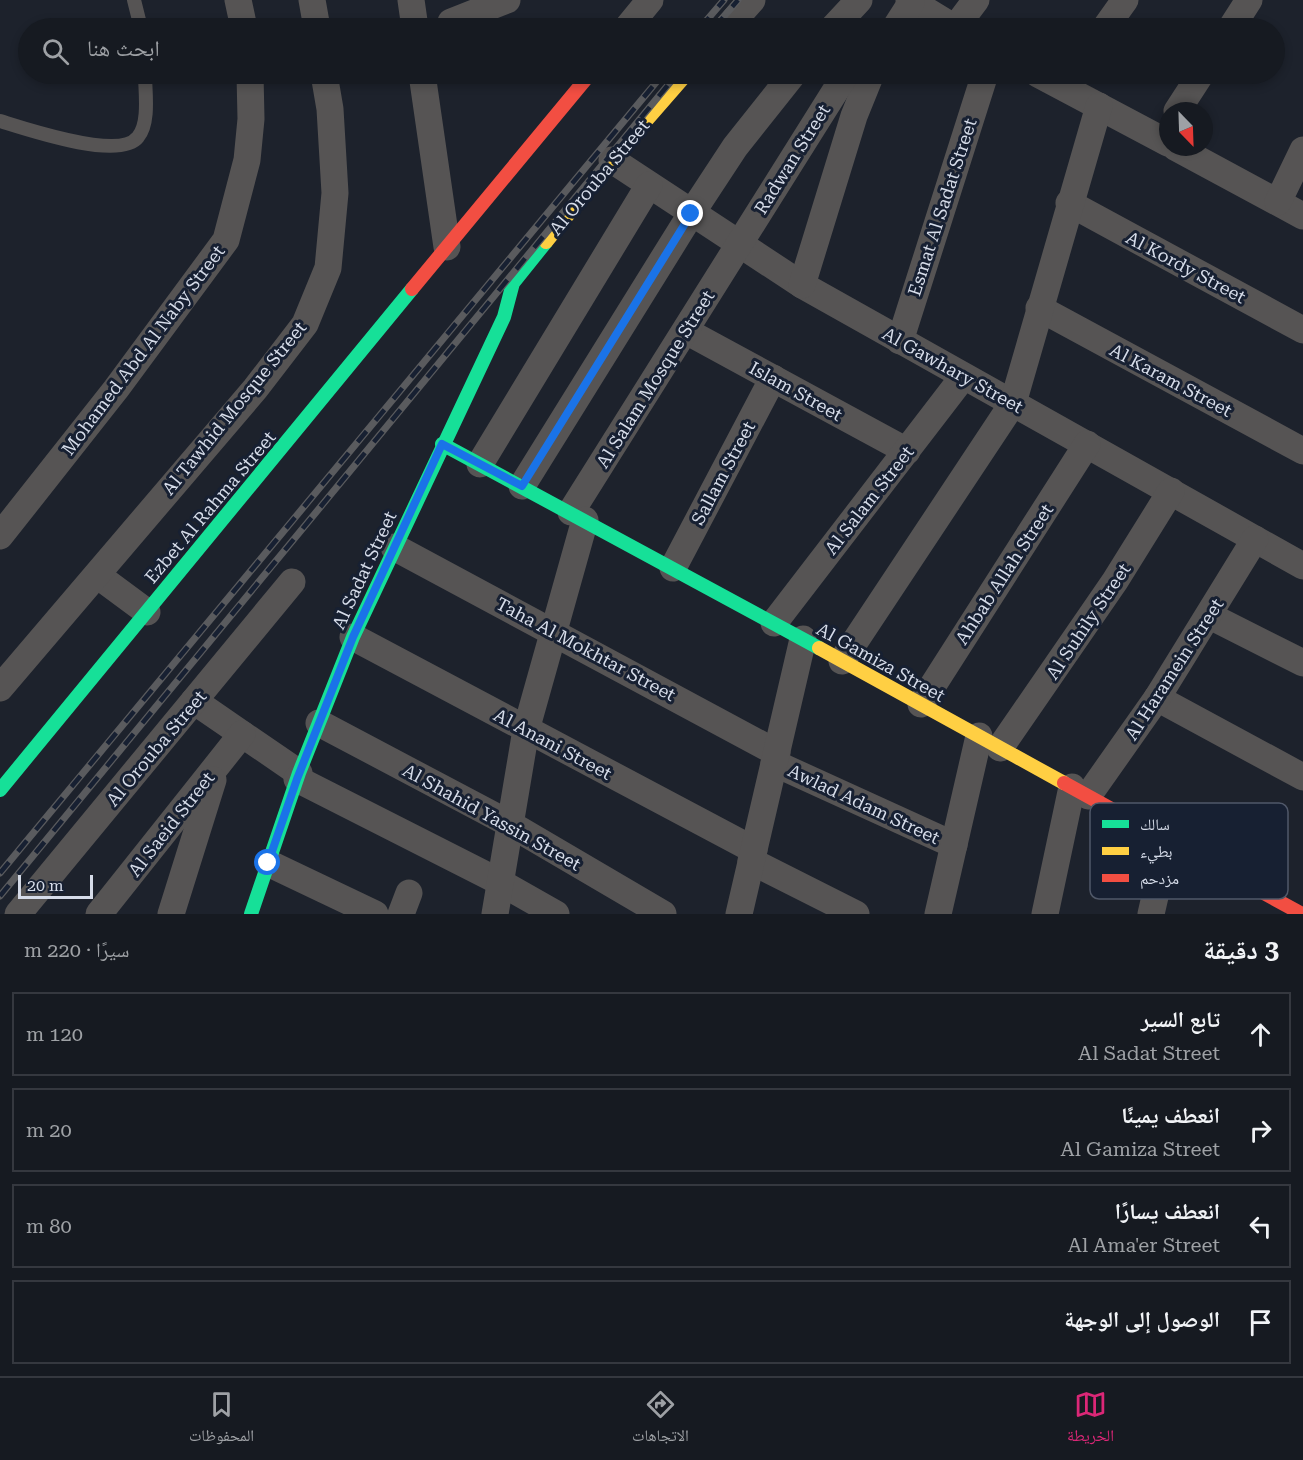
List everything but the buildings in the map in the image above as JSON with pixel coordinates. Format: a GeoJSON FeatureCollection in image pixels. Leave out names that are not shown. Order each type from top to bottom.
{"type":"FeatureCollection","features":[{"type":"Feature","properties":{"kind":"street"},"geometry":{"type":"LineString","coordinates":[[238,0],[242,18]]}},
{"type":"Feature","properties":{"kind":"street"},"geometry":{"type":"LineString","coordinates":[[312,0],[315,18]]}},
{"type":"Feature","properties":{"kind":"street"},"geometry":{"type":"LineString","coordinates":[[411,0],[414,18]]}},
{"type":"Feature","properties":{"kind":"street"},"geometry":{"type":"LineString","coordinates":[[453,18],[470,0]]}},
{"type":"Feature","properties":{"kind":"street"},"geometry":{"type":"LineString","coordinates":[[463,18],[507,0]]}},
{"type":"Feature","properties":{"kind":"street"},"geometry":{"type":"LineString","coordinates":[[635,18],[650,0]]}},
{"type":"Feature","properties":{"kind":"street"},"geometry":{"type":"LineString","coordinates":[[736,18],[752,0]]}},
{"type":"Feature","properties":{"kind":"street"},"geometry":{"type":"LineString","coordinates":[[845,18],[859,0]]}},
{"type":"Feature","properties":{"kind":"street"},"geometry":{"type":"LineString","coordinates":[[962,18],[976,0]]}},
{"type":"Feature","properties":{"kind":"street"},"geometry":{"type":"LineString","coordinates":[[1112,18],[1125,0]]}},
{"type":"Feature","properties":{"kind":"street"},"geometry":{"type":"LineString","coordinates":[[1237,18],[1249,0]]}},
{"type":"Feature","properties":{"kind":"street"},"geometry":{"type":"LineString","coordinates":[[901,18],[910,1],[938,18]]}},
{"type":"Feature","properties":{"kind":"street","name":"Mohamed Abd Al Naby Street"},"geometry":{"type":"LineString","coordinates":[[0,536],[116,389],[226,240],[247,160],[251,119],[250,84]]}},
{"type":"Feature","properties":{"kind":"street","name":"Al Tawhid Mosque Street"},"geometry":{"type":"LineString","coordinates":[[0,688],[255,389],[305,324],[328,268],[335,193],[330,109],[326,84]]}},
{"type":"Feature","properties":{"kind":"street"},"geometry":{"type":"LineString","coordinates":[[423,84],[447,247]]}},
{"type":"Feature","properties":{"kind":"street","name":"Ezbet Al Rahma Street"},"geometry":{"type":"LineString","coordinates":[[0,790],[582,84]]}},
{"type":"Feature","properties":{"kind":"street","name":"Al Orouba Street"},"geometry":{"type":"LineString","coordinates":[[513,283],[612,160],[678,84]]}},
{"type":"Feature","properties":{"kind":"street"},"geometry":{"type":"LineString","coordinates":[[522,486],[691,214],[735,147],[785,84]]}},
{"type":"Feature","properties":{"kind":"street","name":"Radwan Street"},"geometry":{"type":"LineString","coordinates":[[739,245],[840,84]]}},
{"type":"Feature","properties":{"kind":"street"},"geometry":{"type":"LineString","coordinates":[[802,285],[854,117],[867,84]]}},
{"type":"Feature","properties":{"kind":"street","name":"Esmat Al Sadat Street"},"geometry":{"type":"LineString","coordinates":[[900,341],[982,84]]}},
{"type":"Feature","properties":{"kind":"street"},"geometry":{"type":"LineString","coordinates":[[1074,84],[1099,106],[1159,134]]}},
{"type":"Feature","properties":{"kind":"street"},"geometry":{"type":"LineString","coordinates":[[1183,102],[1195,84]]}},
{"type":"Feature","properties":{"kind":"street"},"geometry":{"type":"LineString","coordinates":[[842,660],[1013,403],[1038,308],[1099,106]]}},
{"type":"Feature","properties":{"kind":"street"},"geometry":{"type":"LineString","coordinates":[[1278,202],[1303,150]]}},
{"type":"Feature","properties":{"kind":"street"},"geometry":{"type":"LineString","coordinates":[[1199,156],[1303,216]]}},
{"type":"Feature","properties":{"kind":"street","name":"Al Gawhary Street"},"geometry":{"type":"LineString","coordinates":[[612,160],[802,285],[1303,566]]}},
{"type":"Feature","properties":{"kind":"street"},"geometry":{"type":"LineString","coordinates":[[480,464],[649,185]]}},
{"type":"Feature","properties":{"kind":"street","name":"Al Kordy Street"},"geometry":{"type":"LineString","coordinates":[[1069,203],[1303,330]]}},
{"type":"Feature","properties":{"kind":"street","name":"Al Salam Mosque Street"},"geometry":{"type":"LineString","coordinates":[[495,914],[498,881],[526,730],[578,516],[739,245]]}},
{"type":"Feature","properties":{"kind":"street","name":"Al Sadat Street"},"geometry":{"type":"LineString","coordinates":[[251,914],[298,776],[353,637],[442,444],[504,317],[513,283]]}},
{"type":"Feature","properties":{"kind":"street","name":"Al Karam Street"},"geometry":{"type":"LineString","coordinates":[[1038,308],[1303,451]]}},
{"type":"Feature","properties":{"kind":"street","name":"Islam Street"},"geometry":{"type":"LineString","coordinates":[[686,331],[907,451]]}},
{"type":"Feature","properties":{"kind":"street","name":"Al Salam Street"},"geometry":{"type":"LineString","coordinates":[[774,623],[963,377]]}},
{"type":"Feature","properties":{"kind":"street","name":"Sallam Street"},"geometry":{"type":"LineString","coordinates":[[673,568],[773,378]]}},
{"type":"Feature","properties":{"kind":"street","name":"Al Gamiza Street"},"geometry":{"type":"LineString","coordinates":[[442,444],[1102,803]]}},
{"type":"Feature","properties":{"kind":"street","name":"Ahbab Allah Street"},"geometry":{"type":"LineString","coordinates":[[921,704],[1087,444]]}},
{"type":"Feature","properties":{"kind":"street","name":"Al Suhily Street"},"geometry":{"type":"LineString","coordinates":[[989,742],[1097,609],[1171,491]]}},
{"type":"Feature","properties":{"kind":"street","name":"Al Haramein Street"},"geometry":{"type":"LineString","coordinates":[[1080,791],[1158,698],[1255,539]]}},
{"type":"Feature","properties":{"kind":"street","name":"Taha Al Mokhtar Street"},"geometry":{"type":"LineString","coordinates":[[394,547],[552,629],[775,758]]}},
{"type":"Feature","properties":{"kind":"street"},"geometry":{"type":"LineString","coordinates":[[97,575],[147,612]]}},
{"type":"Feature","properties":{"kind":"street","name":"Al Orouba Street"},"geometry":{"type":"LineString","coordinates":[[18,914],[292,582]]}},
{"type":"Feature","properties":{"kind":"street"},"geometry":{"type":"LineString","coordinates":[[1210,616],[1303,663]]}},
{"type":"Feature","properties":{"kind":"street","name":"Al Anani Street"},"geometry":{"type":"LineString","coordinates":[[353,637],[753,855],[856,914]]}},
{"type":"Feature","properties":{"kind":"street"},"geometry":{"type":"LineString","coordinates":[[739,914],[803,639]]}},
{"type":"Feature","properties":{"kind":"street"},"geometry":{"type":"LineString","coordinates":[[1158,698],[1303,777]]}},
{"type":"Feature","properties":{"kind":"street"},"geometry":{"type":"LineString","coordinates":[[194,701],[298,776],[498,881],[555,914]]}},
{"type":"Feature","properties":{"kind":"street","name":"Al Shahid Yassin Street"},"geometry":{"type":"LineString","coordinates":[[319,723],[508,823],[663,914]]}},
{"type":"Feature","properties":{"kind":"street","name":"Al Saeid Street"},"geometry":{"type":"LineString","coordinates":[[99,914],[242,734]]}},
{"type":"Feature","properties":{"kind":"street"},"geometry":{"type":"LineString","coordinates":[[938,914],[954,845],[989,742]]}},
{"type":"Feature","properties":{"kind":"street","name":"Awlad Adam Street"},"geometry":{"type":"LineString","coordinates":[[775,758],[954,845]]}},
{"type":"Feature","properties":{"kind":"street"},"geometry":{"type":"LineString","coordinates":[[171,914],[218,764]]}},
{"type":"Feature","properties":{"kind":"street"},"geometry":{"type":"LineString","coordinates":[[1045,914],[1080,791]]}},
{"type":"Feature","properties":{"kind":"street"},"geometry":{"type":"LineString","coordinates":[[268,863],[375,914]]}},
{"type":"Feature","properties":{"kind":"street"},"geometry":{"type":"LineString","coordinates":[[1151,914],[1154,899]]}},
{"type":"Feature","properties":{"kind":"street","name":"Al Gamiza Street"},"geometry":{"type":"LineString","coordinates":[[1263,904],[1302,914]]}},
{"type":"Feature","properties":{"kind":"lane"},"geometry":{"type":"LineString","coordinates":[[134,0],[138,18]]}},
{"type":"Feature","properties":{"kind":"lane"},"geometry":{"type":"LineString","coordinates":[[0,121],[66,140],[116,146],[131,144],[137,139],[143,124],[145,84]]}},
{"type":"Feature","properties":{"kind":"railway"},"geometry":{"type":"LineString","coordinates":[[709,18],[724,0]]}},
{"type":"Feature","properties":{"kind":"railway"},"geometry":{"type":"LineString","coordinates":[[723,18],[738,0]]}},
{"type":"Feature","properties":{"kind":"railway"},"geometry":{"type":"LineString","coordinates":[[0,873],[655,84]]}},
{"type":"Feature","properties":{"kind":"railway"},"geometry":{"type":"LineString","coordinates":[[0,896],[669,84]]}},
{"type":"Feature","properties":{"kind":"traffic: fast"},"geometry":{"type":"LineString","coordinates":[[251,914],[299,773],[353,637],[504,317],[513,283],[546,242]]}},
{"type":"Feature","properties":{"kind":"traffic: fast"},"geometry":{"type":"LineString","coordinates":[[0,790],[412,289]]}},
{"type":"Feature","properties":{"kind":"traffic: fast"},"geometry":{"type":"LineString","coordinates":[[442,444],[819,648]]}},
{"type":"Feature","properties":{"kind":"traffic: slow"},"geometry":{"type":"LineString","coordinates":[[546,242],[612,160],[678,84]]}},
{"type":"Feature","properties":{"kind":"traffic: slow"},"geometry":{"type":"LineString","coordinates":[[819,648],[1064,783]]}},
{"type":"Feature","properties":{"kind":"traffic: jam"},"geometry":{"type":"LineString","coordinates":[[412,289],[582,84]]}},
{"type":"Feature","properties":{"kind":"traffic: jam"},"geometry":{"type":"LineString","coordinates":[[1064,783],[1100,803]]}},
{"type":"Feature","properties":{"kind":"traffic: jam"},"geometry":{"type":"LineString","coordinates":[[1275,899],[1302,914]]}},
{"type":"Feature","properties":{"kind":"route"},"geometry":{"type":"LineString","coordinates":[[268,863],[297,779],[353,637],[442,444],[522,486],[691,214]]}}]}
